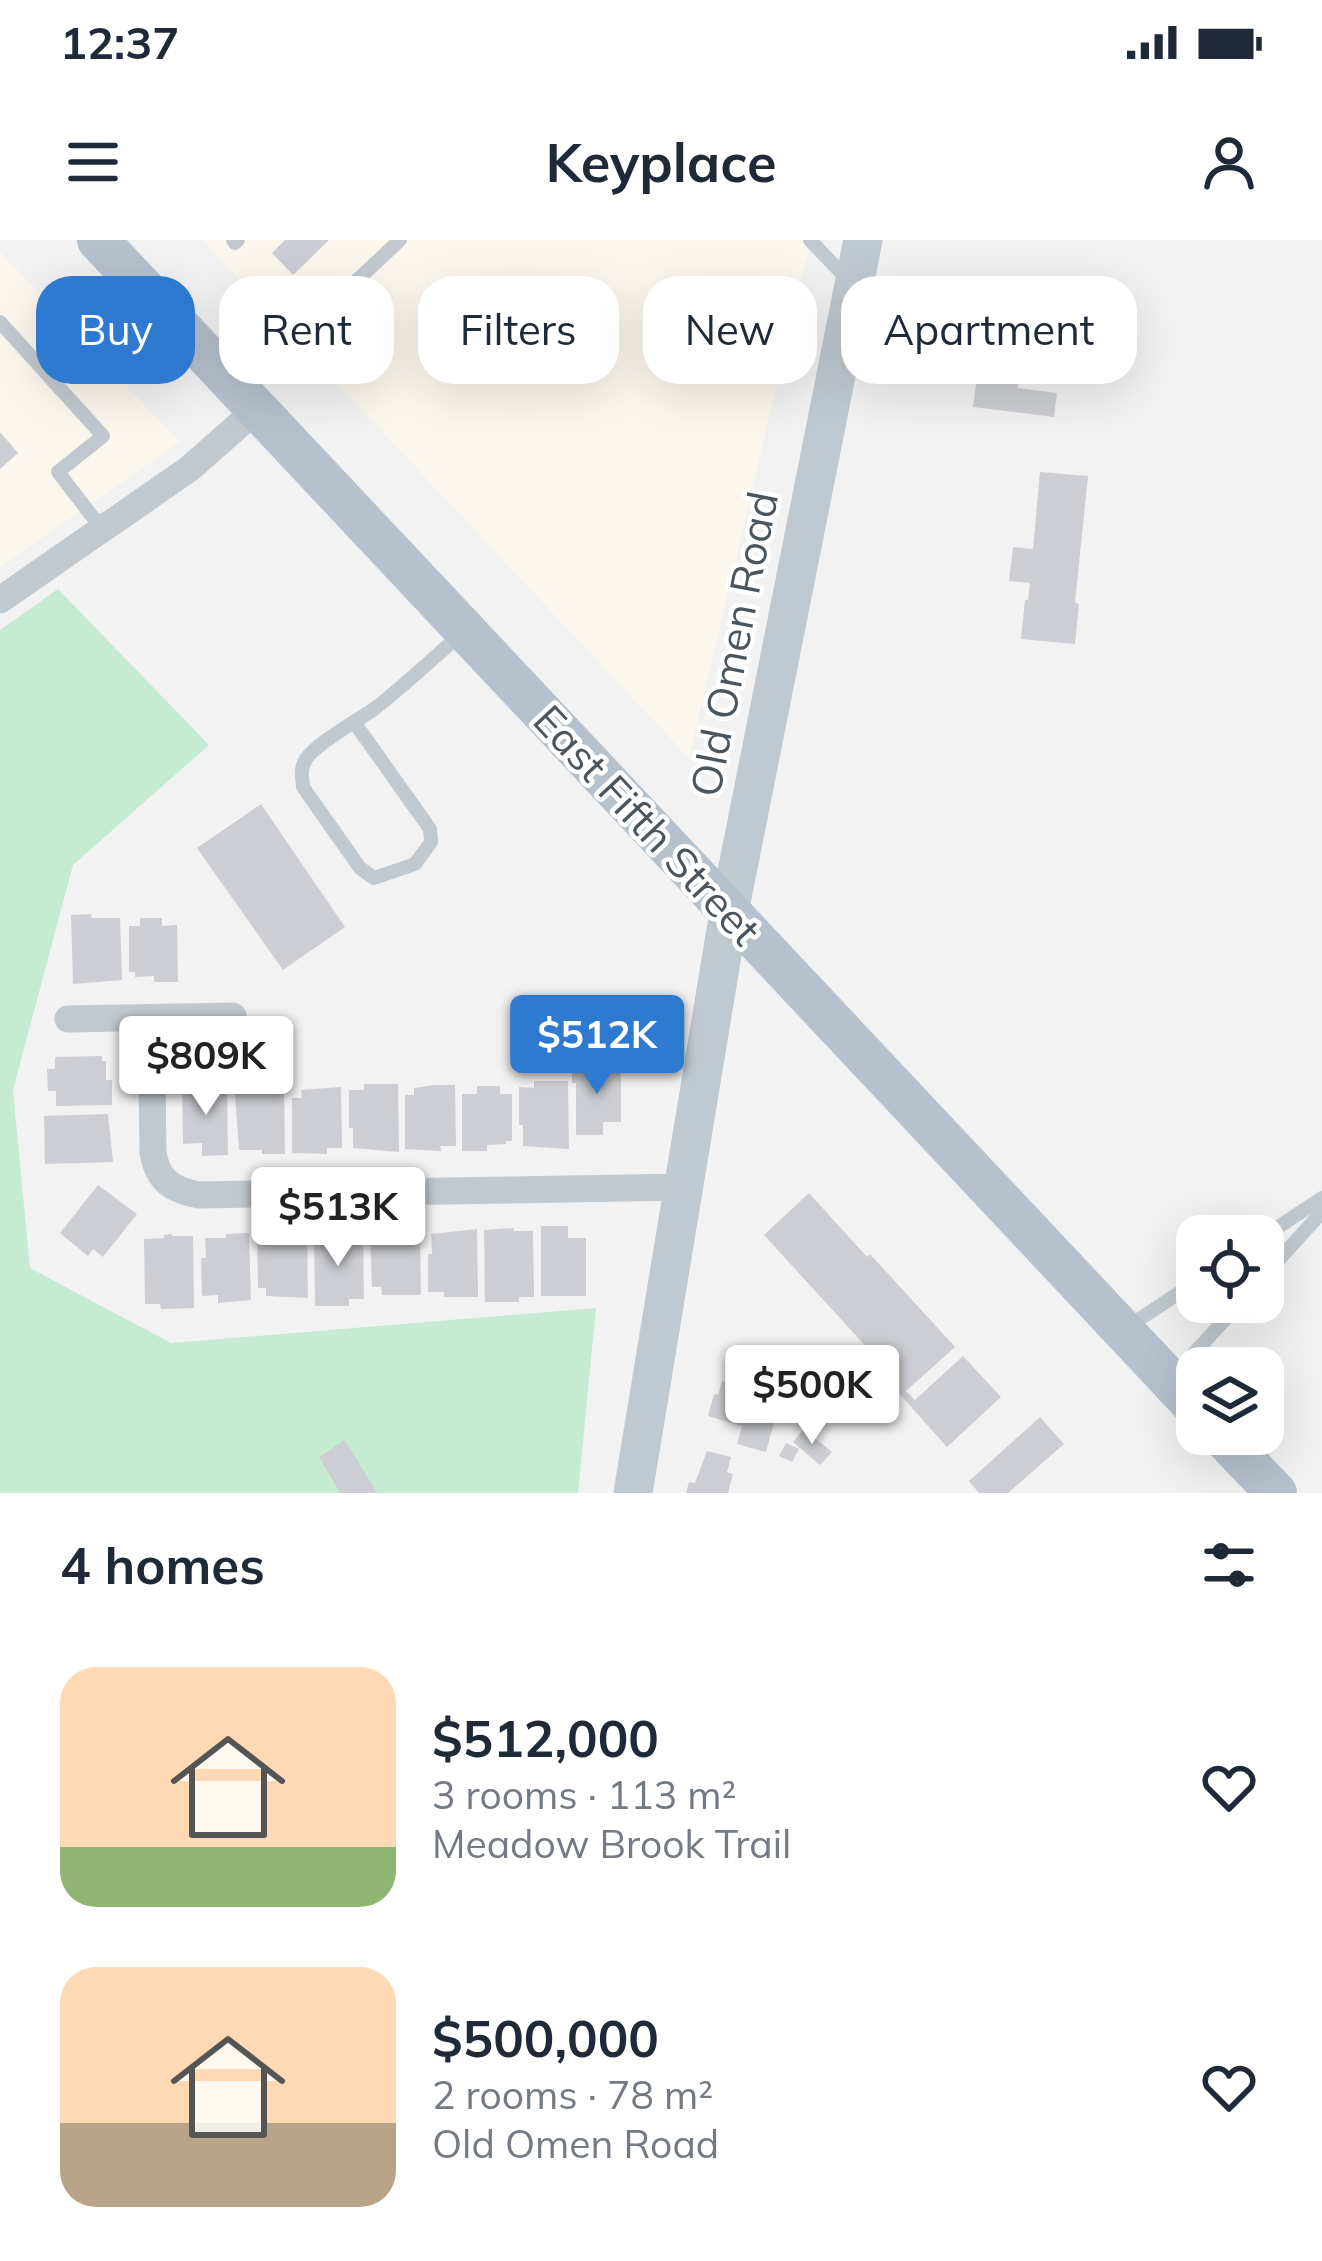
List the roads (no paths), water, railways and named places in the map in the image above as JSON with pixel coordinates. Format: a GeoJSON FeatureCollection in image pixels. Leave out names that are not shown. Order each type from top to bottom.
{"type":"FeatureCollection","features":[{"type":"Feature","properties":{"kind":"main road","name":"East Fifth Street"},"geometry":{"type":"LineString","coordinates":[[98,240],[1176,1388]]}},
{"type":"Feature","properties":{"kind":"main road"},"geometry":{"type":"LineString","coordinates":[[1240,1455],[1276,1493]]}},
{"type":"Feature","properties":{"kind":"street","name":"Old Omen Road"},"geometry":{"type":"LineString","coordinates":[[856,276],[863,240]]}},
{"type":"Feature","properties":{"kind":"street","name":"Old Omen Road"},"geometry":{"type":"LineString","coordinates":[[633,1493],[729,912],[841,352]]}},
{"type":"Feature","properties":{"kind":"street"},"geometry":{"type":"LineString","coordinates":[[0,600],[203,458],[247,401]]}},
{"type":"Feature","properties":{"kind":"street"},"geometry":{"type":"LineString","coordinates":[[68,1019],[232,1016]]}},
{"type":"Feature","properties":{"kind":"street"},"geometry":{"type":"LineString","coordinates":[[151,1018],[153,1153],[164,1183],[181,1192],[685,1187]]}},
{"type":"Feature","properties":{"kind":"lane"},"geometry":{"type":"LineString","coordinates":[[247,401],[400,240]]}},
{"type":"Feature","properties":{"kind":"lane"},"geometry":{"type":"LineString","coordinates":[[810,240],[844,276]]}},
{"type":"Feature","properties":{"kind":"lane"},"geometry":{"type":"LineString","coordinates":[[0,323],[103,436],[58,472],[102,529]]}},
{"type":"Feature","properties":{"kind":"lane"},"geometry":{"type":"LineString","coordinates":[[354,722],[430,829],[431,842],[415,864],[374,878],[360,868],[303,787],[301,771],[310,754],[354,722],[376,707],[464,631]]}},
{"type":"Feature","properties":{"kind":"lane"},"geometry":{"type":"LineString","coordinates":[[1284,1223],[1322,1198]]}},
{"type":"Feature","properties":{"kind":"lane"},"geometry":{"type":"LineString","coordinates":[[1284,1254],[1322,1212]]}},
{"type":"Feature","properties":{"kind":"lane"},"geometry":{"type":"LineString","coordinates":[[1123,1331],[1176,1295]]}}]}
